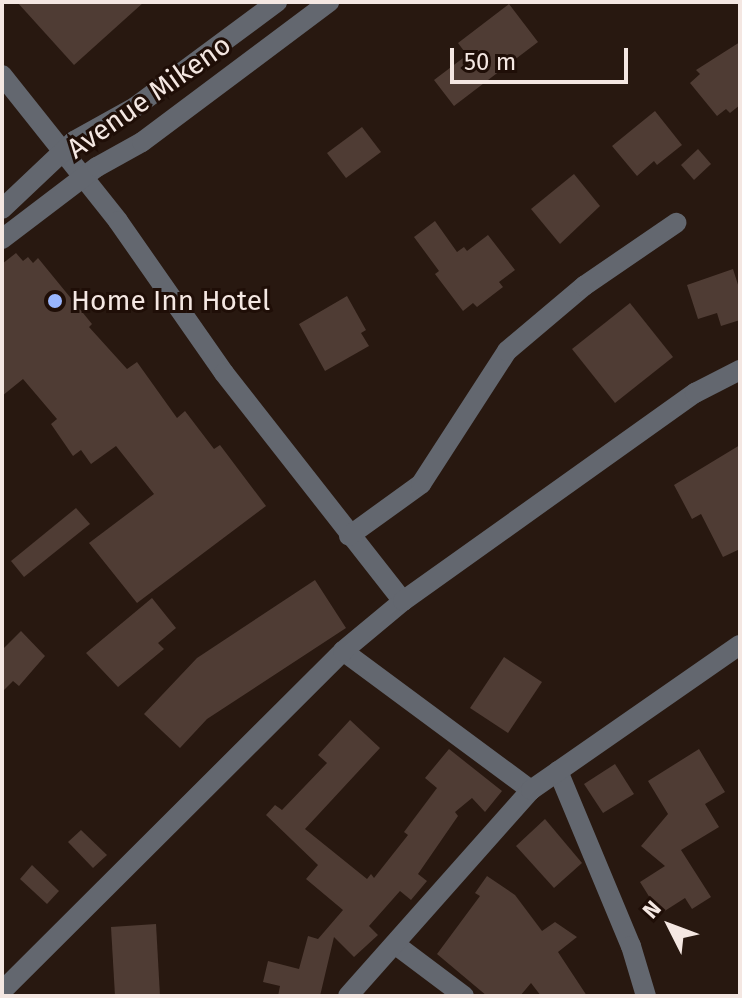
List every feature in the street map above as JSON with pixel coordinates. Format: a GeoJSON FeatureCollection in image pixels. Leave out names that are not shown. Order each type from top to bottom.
{"type":"FeatureCollection","features":[{"type":"Feature","properties":{"kind":"street","name":"Avenue Mikeno"},"geometry":{"type":"LineString","coordinates":[[2,209],[74,141],[135,107],[277,2]]}},
{"type":"Feature","properties":{"kind":"street","name":"Avenue Mikeno"},"geometry":{"type":"LineString","coordinates":[[2,239],[83,177],[142,142],[329,2]]}},
{"type":"Feature","properties":{"kind":"street"},"geometry":{"type":"LineString","coordinates":[[2,75],[83,177],[224,373],[403,601]]}},
{"type":"Feature","properties":{"kind":"street"},"geometry":{"type":"LineString","coordinates":[[349,536],[421,484],[507,351],[584,286],[676,223]]}},
{"type":"Feature","properties":{"kind":"street"},"geometry":{"type":"LineString","coordinates":[[2,991],[343,651],[403,601],[695,393],[740,370]]}},
{"type":"Feature","properties":{"kind":"street"},"geometry":{"type":"LineString","coordinates":[[348,996],[531,790],[740,645]]}},
{"type":"Feature","properties":{"kind":"street"},"geometry":{"type":"LineString","coordinates":[[343,651],[531,790]]}},
{"type":"Feature","properties":{"kind":"street"},"geometry":{"type":"LineString","coordinates":[[558,771],[631,946],[646,996]]}},
{"type":"Feature","properties":{"kind":"street"},"geometry":{"type":"LineString","coordinates":[[396,945],[464,996]]}},
{"type":"Feature","properties":{"kind":"building"},"geometry":{"type":"Polygon","coordinates":[[[17,2],[144,2],[74,65],[17,2]]]}},
{"type":"Feature","properties":{"kind":"building"},"geometry":{"type":"Polygon","coordinates":[[[509,4],[538,42],[454,106],[434,80],[467,55],[458,43],[509,4]]]}},
{"type":"Feature","properties":{"kind":"building"},"geometry":{"type":"Polygon","coordinates":[[[740,42],[740,105],[730,113],[726,109],[717,116],[690,83],[700,74],[696,70],[740,42]]]}},
{"type":"Feature","properties":{"kind":"building"},"geometry":{"type":"Polygon","coordinates":[[[655,111],[682,145],[657,165],[654,161],[637,176],[612,146],[655,111]]]}},
{"type":"Feature","properties":{"kind":"building"},"geometry":{"type":"Polygon","coordinates":[[[362,127],[381,152],[346,178],[327,153],[362,127]]]}},
{"type":"Feature","properties":{"kind":"building"},"geometry":{"type":"Polygon","coordinates":[[[698,149],[711,164],[694,180],[681,165],[698,149]]]}},
{"type":"Feature","properties":{"kind":"building"},"geometry":{"type":"Polygon","coordinates":[[[574,174],[600,206],[560,244],[531,209],[574,174]]]}},
{"type":"Feature","properties":{"kind":"building"},"geometry":{"type":"Polygon","coordinates":[[[435,221],[457,252],[464,247],[467,251],[488,235],[515,270],[499,282],[503,287],[477,307],[473,303],[463,311],[435,274],[439,271],[414,237],[435,221]]]}},
{"type":"Feature","properties":{"kind":"building"},"geometry":{"type":"Polygon","coordinates":[[[16,253],[23,261],[28,257],[33,263],[38,258],[92,324],[89,327],[127,369],[137,362],[177,418],[185,411],[214,449],[220,445],[266,506],[137,603],[89,543],[154,494],[116,446],[91,464],[81,450],[73,456],[51,424],[57,419],[23,379],[2,396],[2,264],[16,253]]]}},
{"type":"Feature","properties":{"kind":"building"},"geometry":{"type":"Polygon","coordinates":[[[733,269],[740,291],[740,320],[721,326],[717,313],[698,319],[687,285],[733,269]]]}},
{"type":"Feature","properties":{"kind":"building"},"geometry":{"type":"Polygon","coordinates":[[[347,296],[366,330],[361,333],[369,346],[325,371],[299,324],[347,296]]]}},
{"type":"Feature","properties":{"kind":"building"},"geometry":{"type":"Polygon","coordinates":[[[630,303],[673,357],[615,403],[572,349],[630,303]]]}},
{"type":"Feature","properties":{"kind":"building"},"geometry":{"type":"Polygon","coordinates":[[[740,445],[740,549],[723,557],[701,514],[692,519],[674,485],[740,445]]]}},
{"type":"Feature","properties":{"kind":"building"},"geometry":{"type":"Polygon","coordinates":[[[76,508],[90,524],[24,577],[11,561],[76,508]]]}},
{"type":"Feature","properties":{"kind":"building"},"geometry":{"type":"Polygon","coordinates":[[[315,580],[346,628],[207,719],[180,748],[144,714],[197,658],[315,580]]]}},
{"type":"Feature","properties":{"kind":"building"},"geometry":{"type":"Polygon","coordinates":[[[152,598],[176,628],[158,643],[164,649],[118,687],[86,653],[152,598]]]}},
{"type":"Feature","properties":{"kind":"building"},"geometry":{"type":"Polygon","coordinates":[[[21,631],[45,656],[19,686],[13,681],[2,692],[2,650],[21,631]]]}},
{"type":"Feature","properties":{"kind":"building"},"geometry":{"type":"Polygon","coordinates":[[[504,657],[542,682],[508,733],[470,708],[504,657]]]}},
{"type":"Feature","properties":{"kind":"building"},"geometry":{"type":"Polygon","coordinates":[[[350,720],[380,748],[305,829],[367,879],[371,874],[374,878],[408,835],[404,832],[437,788],[425,778],[449,749],[502,791],[485,812],[472,798],[455,812],[458,816],[418,874],[427,881],[411,900],[400,891],[369,926],[378,935],[354,957],[334,937],[320,996],[278,996],[280,986],[263,982],[268,961],[299,969],[308,936],[318,939],[343,910],[306,879],[318,865],[266,815],[275,805],[282,810],[327,763],[318,755],[350,720]]]}},
{"type":"Feature","properties":{"kind":"building"},"geometry":{"type":"Polygon","coordinates":[[[699,749],[725,792],[705,804],[719,827],[681,850],[711,897],[692,909],[685,898],[660,914],[640,882],[665,866],[641,846],[668,814],[648,781],[699,749]]]}},
{"type":"Feature","properties":{"kind":"building"},"geometry":{"type":"Polygon","coordinates":[[[615,764],[634,794],[603,813],[584,784],[615,764]]]}},
{"type":"Feature","properties":{"kind":"building"},"geometry":{"type":"Polygon","coordinates":[[[545,819],[582,863],[554,888],[516,846],[545,819]]]}},
{"type":"Feature","properties":{"kind":"building"},"geometry":{"type":"Polygon","coordinates":[[[81,830],[107,855],[93,868],[68,842],[81,830]]]}},
{"type":"Feature","properties":{"kind":"building"},"geometry":{"type":"Polygon","coordinates":[[[32,865],[59,891],[47,904],[20,879],[32,865]]]}},
{"type":"Feature","properties":{"kind":"building"},"geometry":{"type":"Polygon","coordinates":[[[487,876],[515,895],[542,931],[555,922],[577,937],[558,952],[587,996],[541,996],[531,983],[520,996],[487,996],[437,954],[480,896],[475,893],[487,876]]]}},
{"type":"Feature","properties":{"kind":"building"},"geometry":{"type":"Polygon","coordinates":[[[156,924],[160,996],[115,996],[111,927],[156,924]]]}},
{"type":"Feature","properties":{"kind":"place","name":"Home Inn Hotel"},"geometry":{"type":"Point","coordinates":[55,301]}}]}
